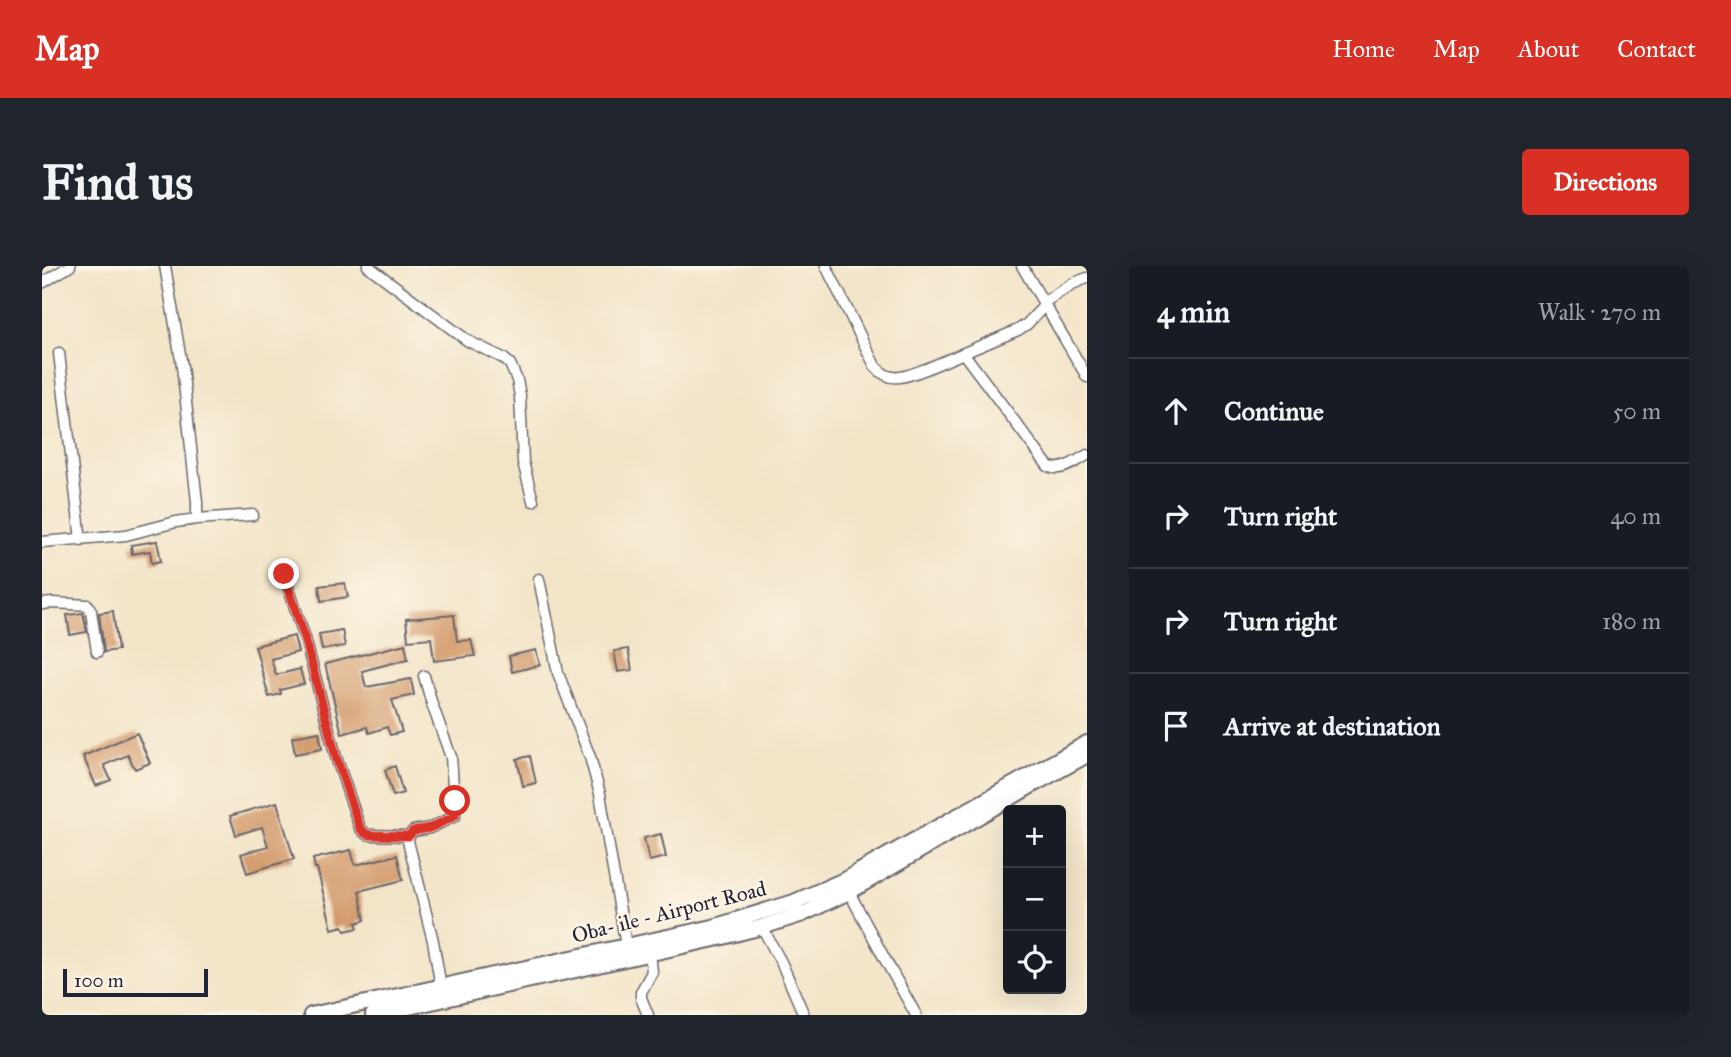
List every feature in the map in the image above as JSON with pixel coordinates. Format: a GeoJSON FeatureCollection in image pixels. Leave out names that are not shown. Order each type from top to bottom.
{"type":"FeatureCollection","features":[{"type":"Feature","properties":{"kind":"main road","name":"Oba- ile - Airport Road"},"geometry":{"type":"LineString","coordinates":[[311,1015],[713,927],[794,902],[842,881],[1087,743]]}},
{"type":"Feature","properties":{"kind":"main road","name":"Oba- ile - Airport Road"},"geometry":{"type":"LineString","coordinates":[[373,1015],[762,927],[803,914],[849,892],[1087,755]]}},
{"type":"Feature","properties":{"kind":"street"},"geometry":{"type":"LineString","coordinates":[[42,284],[70,266]]}},
{"type":"Feature","properties":{"kind":"street"},"geometry":{"type":"LineString","coordinates":[[164,266],[182,366],[197,519]]}},
{"type":"Feature","properties":{"kind":"street"},"geometry":{"type":"LineString","coordinates":[[368,266],[463,338],[510,364],[520,396],[523,462],[533,501]]}},
{"type":"Feature","properties":{"kind":"street"},"geometry":{"type":"LineString","coordinates":[[826,266],[876,366],[882,374],[889,377],[911,374],[1017,330],[1027,324],[1044,304],[1072,284],[1087,278]]}},
{"type":"Feature","properties":{"kind":"street"},"geometry":{"type":"LineString","coordinates":[[1022,266],[1087,377]]}},
{"type":"Feature","properties":{"kind":"street"},"geometry":{"type":"LineString","coordinates":[[59,353],[81,540]]}},
{"type":"Feature","properties":{"kind":"street"},"geometry":{"type":"LineString","coordinates":[[964,354],[1048,466],[1061,469],[1087,455]]}},
{"type":"Feature","properties":{"kind":"street"},"geometry":{"type":"LineString","coordinates":[[42,542],[126,535],[176,522],[253,515]]}},
{"type":"Feature","properties":{"kind":"street"},"geometry":{"type":"LineString","coordinates":[[284,574],[305,638],[336,757],[360,828],[371,835],[409,836]]}},
{"type":"Feature","properties":{"kind":"street"},"geometry":{"type":"LineString","coordinates":[[538,579],[558,673],[590,757],[600,794],[626,946]]}},
{"type":"Feature","properties":{"kind":"street"},"geometry":{"type":"LineString","coordinates":[[42,604],[88,605],[97,652]]}},
{"type":"Feature","properties":{"kind":"street"},"geometry":{"type":"LineString","coordinates":[[424,677],[451,757],[455,816],[430,828],[413,831],[408,841],[433,941],[441,987]]}},
{"type":"Feature","properties":{"kind":"street"},"geometry":{"type":"LineString","coordinates":[[849,892],[916,1015]]}},
{"type":"Feature","properties":{"kind":"street"},"geometry":{"type":"LineString","coordinates":[[762,927],[782,964],[804,1015]]}},
{"type":"Feature","properties":{"kind":"street"},"geometry":{"type":"LineString","coordinates":[[648,1015],[641,992],[652,972],[650,953]]}},
{"type":"Feature","properties":{"kind":"building"},"geometry":{"type":"Polygon","coordinates":[[[157,541],[161,561],[152,563],[150,551],[132,554],[131,545],[157,541]]]}},
{"type":"Feature","properties":{"kind":"building"},"geometry":{"type":"Polygon","coordinates":[[[345,583],[348,597],[321,601],[319,586],[345,583]]]}},
{"type":"Feature","properties":{"kind":"building"},"geometry":{"type":"Polygon","coordinates":[[[113,611],[118,650],[104,652],[99,613],[113,611]]]}},
{"type":"Feature","properties":{"kind":"building"},"geometry":{"type":"Polygon","coordinates":[[[83,613],[87,632],[70,635],[67,615],[83,613]]]}},
{"type":"Feature","properties":{"kind":"building"},"geometry":{"type":"Polygon","coordinates":[[[454,615],[457,641],[471,640],[475,656],[434,661],[431,638],[408,640],[406,619],[454,615]]]}},
{"type":"Feature","properties":{"kind":"building"},"geometry":{"type":"Polygon","coordinates":[[[342,630],[345,646],[322,650],[319,634],[342,630]]]}},
{"type":"Feature","properties":{"kind":"building"},"geometry":{"type":"Polygon","coordinates":[[[294,636],[298,652],[271,659],[276,675],[300,669],[304,684],[280,690],[281,694],[269,697],[255,646],[294,636]]]}},
{"type":"Feature","properties":{"kind":"building"},"geometry":{"type":"Polygon","coordinates":[[[405,644],[408,659],[362,671],[366,687],[411,679],[414,695],[392,700],[402,732],[390,735],[387,727],[369,733],[367,727],[342,734],[325,664],[405,644]]]}},
{"type":"Feature","properties":{"kind":"building"},"geometry":{"type":"Polygon","coordinates":[[[628,649],[632,670],[618,672],[614,651],[628,649]]]}},
{"type":"Feature","properties":{"kind":"building"},"geometry":{"type":"Polygon","coordinates":[[[536,650],[540,665],[512,672],[509,656],[536,650]]]}},
{"type":"Feature","properties":{"kind":"building"},"geometry":{"type":"Polygon","coordinates":[[[319,732],[322,749],[295,754],[292,737],[319,732]]]}},
{"type":"Feature","properties":{"kind":"building"},"geometry":{"type":"Polygon","coordinates":[[[137,733],[150,763],[135,769],[128,755],[104,765],[111,780],[96,786],[83,756],[137,733]]]}},
{"type":"Feature","properties":{"kind":"building"},"geometry":{"type":"Polygon","coordinates":[[[530,756],[536,783],[523,786],[517,759],[530,756]]]}},
{"type":"Feature","properties":{"kind":"building"},"geometry":{"type":"Polygon","coordinates":[[[395,766],[403,793],[393,796],[385,770],[395,766]]]}},
{"type":"Feature","properties":{"kind":"building"},"geometry":{"type":"Polygon","coordinates":[[[277,802],[294,859],[247,873],[241,854],[268,846],[262,827],[236,835],[230,816],[277,802]]]}},
{"type":"Feature","properties":{"kind":"building"},"geometry":{"type":"Polygon","coordinates":[[[661,834],[666,857],[649,861],[644,838],[661,834]]]}},
{"type":"Feature","properties":{"kind":"building"},"geometry":{"type":"Polygon","coordinates":[[[351,850],[355,865],[397,855],[403,880],[359,891],[365,920],[356,923],[358,928],[345,931],[343,926],[332,929],[313,859],[351,850]]]}},
{"type":"Feature","properties":{"kind":"route"},"geometry":{"type":"LineString","coordinates":[[284,574],[305,638],[336,757],[360,828],[371,835],[409,836],[413,831],[430,828],[455,816],[455,801]]}}]}
